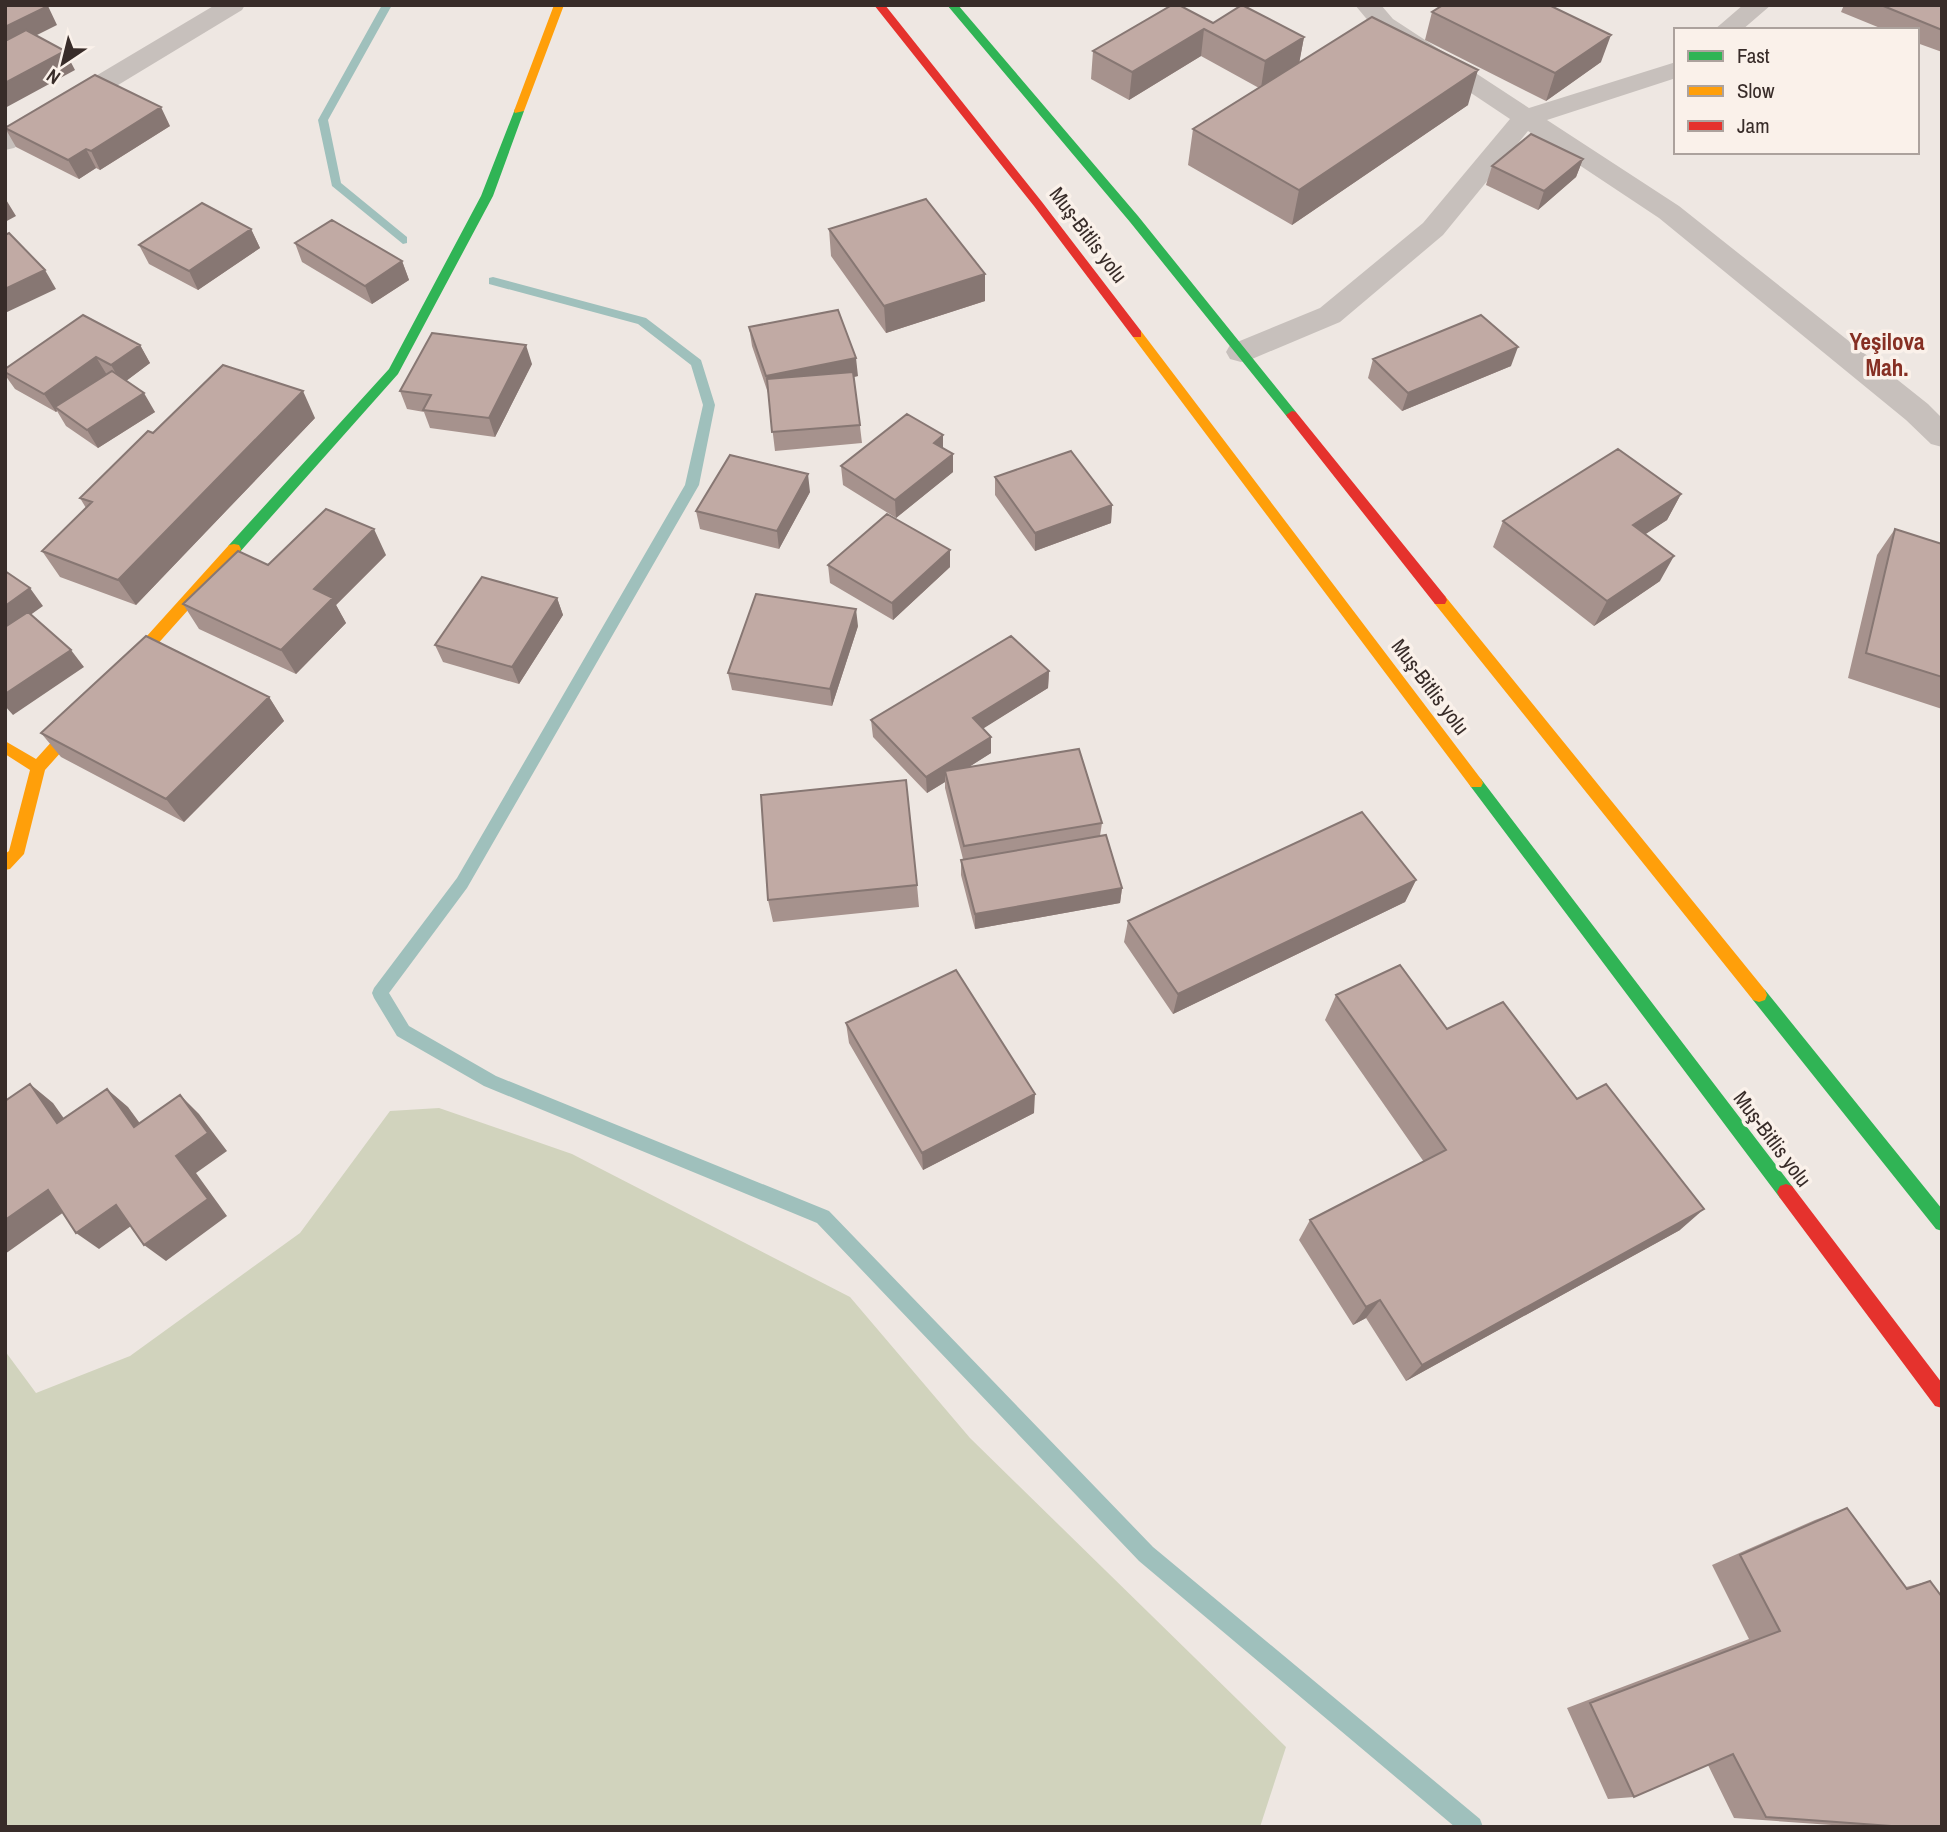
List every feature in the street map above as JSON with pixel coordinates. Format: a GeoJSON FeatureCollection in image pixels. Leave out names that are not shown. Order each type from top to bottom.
{"type":"FeatureCollection","features":[{"type":"Feature","properties":{"kind":"main road"},"geometry":{"type":"LineString","coordinates":[[5,864],[16,855],[38,767],[394,371],[486,196],[559,5]]}},
{"type":"Feature","properties":{"kind":"main road","name":"Muş-Bitlis yolu"},"geometry":{"type":"LineString","coordinates":[[879,5],[1038,204],[1942,1399]]}},
{"type":"Feature","properties":{"kind":"main road","name":"Muş-Bitlis yolu"},"geometry":{"type":"LineString","coordinates":[[952,5],[1134,219],[1942,1223]]}},
{"type":"Feature","properties":{"kind":"main road"},"geometry":{"type":"LineString","coordinates":[[5,747],[38,767]]}},
{"type":"Feature","properties":{"kind":"street"},"geometry":{"type":"LineString","coordinates":[[5,142],[233,5]]}},
{"type":"Feature","properties":{"kind":"street"},"geometry":{"type":"LineString","coordinates":[[1367,5],[1384,24],[1669,212],[1929,408],[1942,436]]}},
{"type":"Feature","properties":{"kind":"street"},"geometry":{"type":"LineString","coordinates":[[1729,28],[1759,5]]}},
{"type":"Feature","properties":{"kind":"street"},"geometry":{"type":"LineString","coordinates":[[1241,352],[1330,315],[1433,229],[1525,118],[1674,72]]}},
{"type":"Feature","properties":{"kind":"green space"},"geometry":{"type":"Polygon","coordinates":[[[439,1108],[572,1154],[850,1297],[970,1438],[1286,1747],[1260,1827],[5,1827],[5,1351],[36,1393],[130,1356],[300,1233],[390,1111],[439,1108]]]}},
{"type":"Feature","properties":{"kind":"building"},"geometry":{"type":"Polygon","coordinates":[[[5,5],[46,5],[48,6],[5,27],[5,5]]]}},
{"type":"Feature","properties":{"kind":"building"},"geometry":{"type":"Polygon","coordinates":[[[1172,5],[1179,5],[1213,23],[1242,5],[1304,37],[1265,61],[1204,29],[1132,72],[1093,51],[1172,5]]]}},
{"type":"Feature","properties":{"kind":"building"},"geometry":{"type":"Polygon","coordinates":[[[1443,5],[1549,5],[1611,35],[1555,73],[1432,12],[1443,5]]]}},
{"type":"Feature","properties":{"kind":"building"},"geometry":{"type":"Polygon","coordinates":[[[1881,5],[1942,5],[1942,30],[1881,5]]]}},
{"type":"Feature","properties":{"kind":"building"},"geometry":{"type":"Polygon","coordinates":[[[1372,17],[1478,70],[1299,190],[1193,129],[1372,17]]]}},
{"type":"Feature","properties":{"kind":"building"},"geometry":{"type":"Polygon","coordinates":[[[26,30],[65,51],[5,83],[5,41],[26,30]]]}},
{"type":"Feature","properties":{"kind":"building"},"geometry":{"type":"Polygon","coordinates":[[[95,75],[161,107],[91,151],[86,149],[68,160],[5,128],[95,75]]]}},
{"type":"Feature","properties":{"kind":"building"},"geometry":{"type":"Polygon","coordinates":[[[1531,134],[1583,159],[1544,191],[1492,166],[1531,134]]]}},
{"type":"Feature","properties":{"kind":"building"},"geometry":{"type":"Polygon","coordinates":[[[926,199],[985,274],[884,306],[829,229],[926,199]]]}},
{"type":"Feature","properties":{"kind":"building"},"geometry":{"type":"Polygon","coordinates":[[[202,203],[251,229],[189,271],[139,245],[202,203]]]}},
{"type":"Feature","properties":{"kind":"building"},"geometry":{"type":"Polygon","coordinates":[[[332,220],[402,261],[365,286],[295,243],[332,220]]]}},
{"type":"Feature","properties":{"kind":"building"},"geometry":{"type":"Polygon","coordinates":[[[9,233],[45,270],[5,289],[5,235],[9,233]]]}},
{"type":"Feature","properties":{"kind":"building"},"geometry":{"type":"Polygon","coordinates":[[[838,310],[856,358],[766,376],[749,327],[838,310]]]}},
{"type":"Feature","properties":{"kind":"building"},"geometry":{"type":"Polygon","coordinates":[[[83,315],[140,345],[111,365],[96,357],[44,394],[5,372],[5,369],[83,315]]]}},
{"type":"Feature","properties":{"kind":"building"},"geometry":{"type":"Polygon","coordinates":[[[1481,315],[1518,347],[1408,393],[1373,359],[1481,315]]]}},
{"type":"Feature","properties":{"kind":"building"},"geometry":{"type":"Polygon","coordinates":[[[432,333],[526,345],[489,418],[423,410],[431,395],[400,391],[432,333]]]}},
{"type":"Feature","properties":{"kind":"building"},"geometry":{"type":"Polygon","coordinates":[[[223,365],[303,391],[118,580],[42,551],[92,502],[80,498],[148,431],[153,433],[223,365]]]}},
{"type":"Feature","properties":{"kind":"building"},"geometry":{"type":"Polygon","coordinates":[[[112,371],[144,393],[87,430],[55,407],[112,371]]]}},
{"type":"Feature","properties":{"kind":"building"},"geometry":{"type":"Polygon","coordinates":[[[853,372],[860,425],[772,432],[767,379],[853,372]]]}},
{"type":"Feature","properties":{"kind":"building"},"geometry":{"type":"Polygon","coordinates":[[[907,414],[943,435],[934,443],[953,454],[895,500],[841,466],[907,414]]]}},
{"type":"Feature","properties":{"kind":"building"},"geometry":{"type":"Polygon","coordinates":[[[1618,449],[1681,494],[1633,525],[1674,556],[1607,601],[1503,521],[1618,449]]]}},
{"type":"Feature","properties":{"kind":"building"},"geometry":{"type":"Polygon","coordinates":[[[1071,451],[1112,505],[1035,533],[995,477],[1071,451]]]}},
{"type":"Feature","properties":{"kind":"building"},"geometry":{"type":"Polygon","coordinates":[[[730,455],[808,474],[777,531],[696,511],[730,455]]]}},
{"type":"Feature","properties":{"kind":"building"},"geometry":{"type":"Polygon","coordinates":[[[326,509],[374,529],[314,589],[333,598],[281,650],[183,604],[238,551],[268,565],[326,509]]]}},
{"type":"Feature","properties":{"kind":"building"},"geometry":{"type":"Polygon","coordinates":[[[887,514],[950,550],[892,603],[828,565],[887,514]]]}},
{"type":"Feature","properties":{"kind":"building"},"geometry":{"type":"Polygon","coordinates":[[[1895,529],[1942,544],[1942,677],[1866,653],[1895,529]]]}},
{"type":"Feature","properties":{"kind":"building"},"geometry":{"type":"Polygon","coordinates":[[[5,571],[30,588],[5,606],[5,571]]]}},
{"type":"Feature","properties":{"kind":"building"},"geometry":{"type":"Polygon","coordinates":[[[482,577],[557,598],[512,667],[435,645],[482,577]]]}},
{"type":"Feature","properties":{"kind":"building"},"geometry":{"type":"Polygon","coordinates":[[[756,594],[856,609],[830,689],[728,673],[756,594]]]}},
{"type":"Feature","properties":{"kind":"building"},"geometry":{"type":"Polygon","coordinates":[[[28,612],[71,650],[5,694],[5,627],[28,612]]]}},
{"type":"Feature","properties":{"kind":"building"},"geometry":{"type":"Polygon","coordinates":[[[146,636],[269,697],[166,799],[41,733],[146,636]]]}},
{"type":"Feature","properties":{"kind":"building"},"geometry":{"type":"Polygon","coordinates":[[[1011,636],[1049,671],[973,718],[991,737],[926,777],[871,720],[1011,636]]]}},
{"type":"Feature","properties":{"kind":"building"},"geometry":{"type":"Polygon","coordinates":[[[1079,749],[1102,823],[964,846],[945,771],[1079,749]]]}},
{"type":"Feature","properties":{"kind":"building"},"geometry":{"type":"Polygon","coordinates":[[[906,780],[917,885],[768,900],[761,795],[906,780]]]}},
{"type":"Feature","properties":{"kind":"building"},"geometry":{"type":"Polygon","coordinates":[[[1362,812],[1416,880],[1178,994],[1128,921],[1362,812]]]}},
{"type":"Feature","properties":{"kind":"building"},"geometry":{"type":"Polygon","coordinates":[[[1106,835],[1122,888],[975,914],[961,860],[1106,835]]]}},
{"type":"Feature","properties":{"kind":"building"},"geometry":{"type":"Polygon","coordinates":[[[1400,965],[1447,1029],[1503,1002],[1577,1099],[1606,1084],[1704,1209],[1422,1365],[1380,1300],[1366,1307],[1310,1220],[1446,1150],[1336,995],[1400,965]]]}},
{"type":"Feature","properties":{"kind":"building"},"geometry":{"type":"Polygon","coordinates":[[[956,970],[1035,1094],[922,1153],[846,1023],[956,970]]]}},
{"type":"Feature","properties":{"kind":"building"},"geometry":{"type":"Polygon","coordinates":[[[30,1084],[57,1123],[107,1089],[134,1127],[180,1095],[208,1133],[176,1156],[208,1199],[144,1245],[116,1205],[76,1233],[48,1190],[5,1220],[5,1101],[30,1084]]]}},
{"type":"Feature","properties":{"kind":"building"},"geometry":{"type":"Polygon","coordinates":[[[1847,1508],[1907,1589],[1930,1581],[1942,1597],[1942,1827],[1766,1817],[1733,1754],[1634,1797],[1590,1703],[1780,1631],[1740,1555],[1847,1508]]]}},
{"type":"Feature","properties":{"kind":"waterway"},"geometry":{"type":"LineString","coordinates":[[387,5],[323,120],[336,184],[403,240]]}},
{"type":"Feature","properties":{"kind":"waterway"},"geometry":{"type":"LineString","coordinates":[[493,281],[642,321],[697,363],[709,405],[692,485],[462,883],[380,993],[403,1031],[490,1081],[823,1217],[1146,1554],[1472,1827]]}},
{"type":"Feature","properties":{"kind":"traffic: fast"},"geometry":{"type":"LineString","coordinates":[[952,5],[1134,219],[1292,415]]}},
{"type":"Feature","properties":{"kind":"traffic: fast"},"geometry":{"type":"LineString","coordinates":[[234,549],[394,371],[487,196],[519,111]]}},
{"type":"Feature","properties":{"kind":"traffic: fast"},"geometry":{"type":"LineString","coordinates":[[1476,783],[1786,1192]]}},
{"type":"Feature","properties":{"kind":"traffic: fast"},"geometry":{"type":"LineString","coordinates":[[1759,995],[1942,1223]]}},
{"type":"Feature","properties":{"kind":"traffic: slow"},"geometry":{"type":"LineString","coordinates":[[519,111],[559,5]]}},
{"type":"Feature","properties":{"kind":"traffic: slow"},"geometry":{"type":"LineString","coordinates":[[1137,334],[1476,783]]}},
{"type":"Feature","properties":{"kind":"traffic: slow"},"geometry":{"type":"LineString","coordinates":[[5,864],[16,854],[38,767],[234,549]]}},
{"type":"Feature","properties":{"kind":"traffic: slow"},"geometry":{"type":"LineString","coordinates":[[1440,600],[1759,995]]}},
{"type":"Feature","properties":{"kind":"traffic: slow"},"geometry":{"type":"LineString","coordinates":[[5,747],[38,767]]}},
{"type":"Feature","properties":{"kind":"traffic: jam"},"geometry":{"type":"LineString","coordinates":[[879,5],[1038,204],[1137,334]]}},
{"type":"Feature","properties":{"kind":"traffic: jam"},"geometry":{"type":"LineString","coordinates":[[1292,415],[1440,600]]}},
{"type":"Feature","properties":{"kind":"traffic: jam"},"geometry":{"type":"LineString","coordinates":[[1786,1192],[1942,1399]]}},
{"type":"Feature","properties":{"kind":"district","name":"Yeşilova Mah."},"geometry":{"type":"Point","coordinates":[1887,355]}}]}
